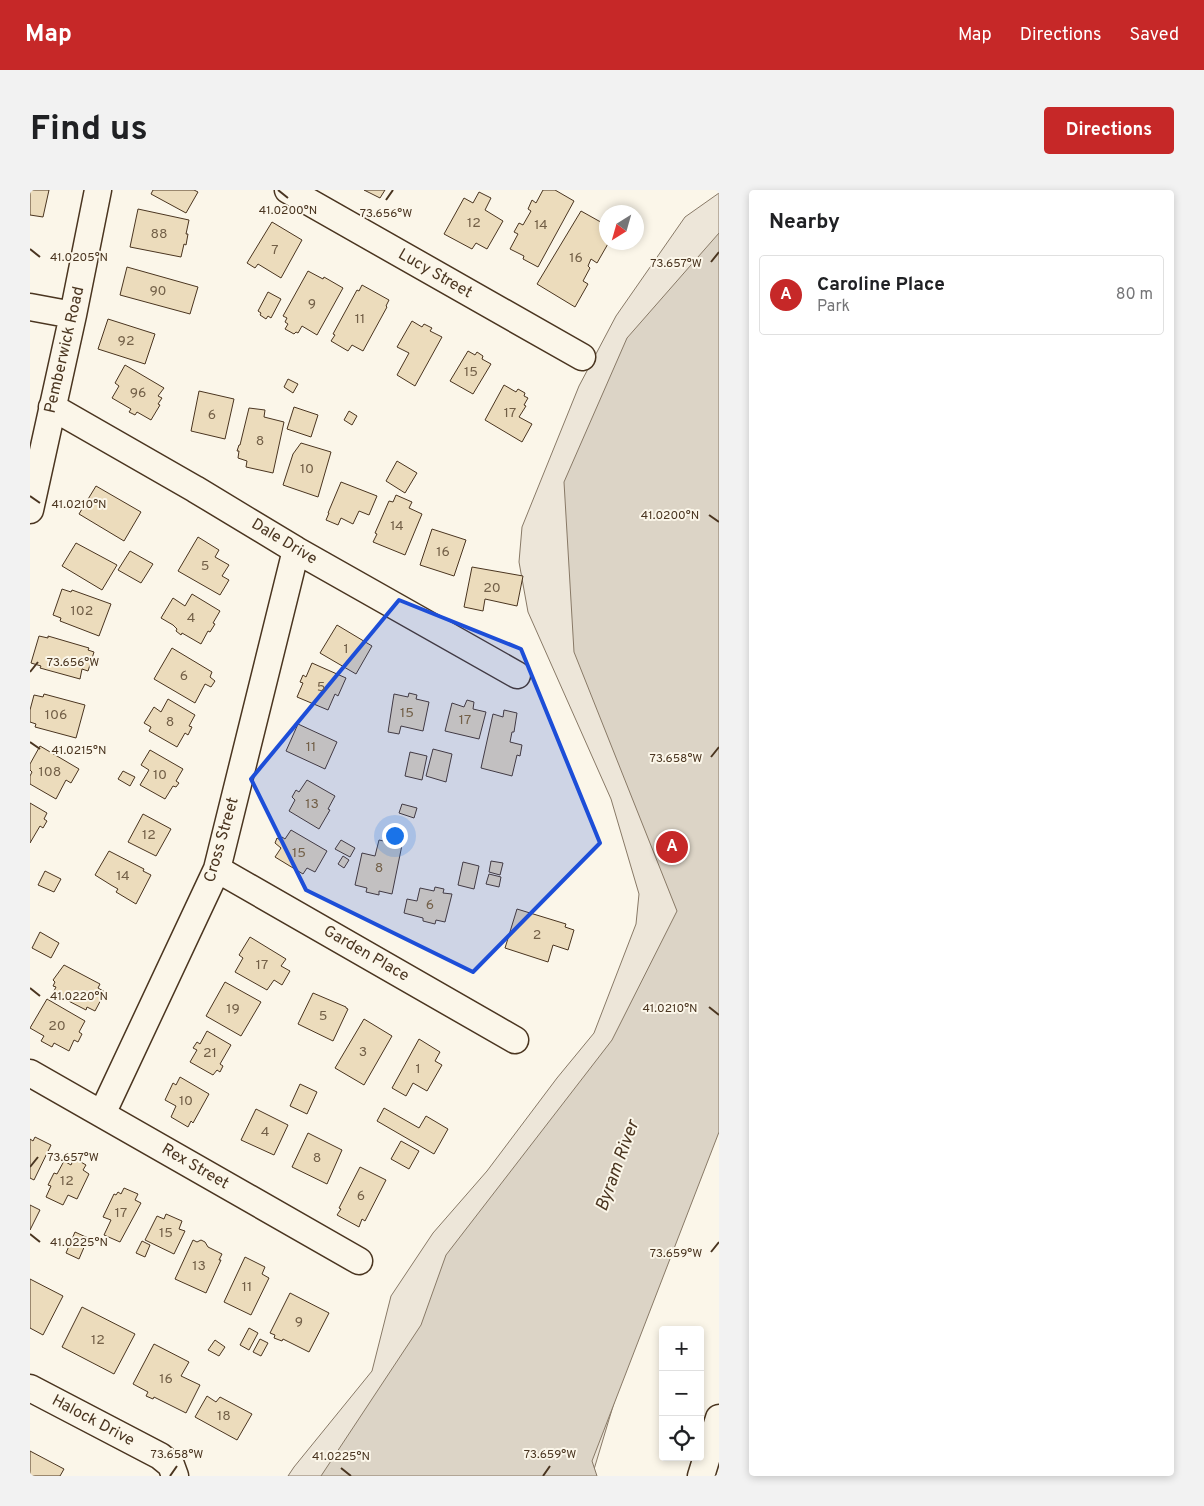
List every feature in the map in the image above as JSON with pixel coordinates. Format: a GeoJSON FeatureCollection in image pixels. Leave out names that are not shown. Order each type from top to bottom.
{"type":"FeatureCollection","features":[{"type":"Feature","properties":{"kind":"street","name":"Pemberwick Road"},"geometry":{"type":"LineString","coordinates":[[30,510],[73,315],[98,190]]}},
{"type":"Feature","properties":{"kind":"street","name":"Lucy Street"},"geometry":{"type":"LineString","coordinates":[[288,190],[582,357]]}},
{"type":"Feature","properties":{"kind":"street"},"geometry":{"type":"LineString","coordinates":[[30,307],[73,315]]}},
{"type":"Feature","properties":{"kind":"street","name":"Dale Drive"},"geometry":{"type":"LineString","coordinates":[[52,407],[195,489],[296,550],[517,675]]}},
{"type":"Feature","properties":{"kind":"street","name":"Cross Street"},"geometry":{"type":"LineString","coordinates":[[102,1114],[217,869],[296,550]]}},
{"type":"Feature","properties":{"kind":"street","name":"Garden Place"},"geometry":{"type":"LineString","coordinates":[[217,869],[515,1040]]}},
{"type":"Feature","properties":{"kind":"street","name":"Rex Street"},"geometry":{"type":"LineString","coordinates":[[30,1073],[359,1261]]}},
{"type":"Feature","properties":{"kind":"street","name":"Halock Drive"},"geometry":{"type":"LineString","coordinates":[[30,1388],[160,1456],[171,1465],[175,1476]]}},
{"type":"Feature","properties":{"kind":"street"},"geometry":{"type":"LineString","coordinates":[[701,1476],[719,1418]]}},
{"type":"Feature","properties":{"kind":"highlighted area"},"geometry":{"type":"Polygon","coordinates":[[[399,600],[521,649],[600,843],[473,972],[306,890],[251,779],[399,600]]]}},
{"type":"Feature","properties":{"kind":"shaded area"},"geometry":{"type":"Polygon","coordinates":[[[719,193],[719,1074],[697,1127],[592,1476],[288,1476],[372,1371],[391,1296],[433,1233],[487,1171],[557,1078],[594,1033],[636,924],[639,894],[611,799],[528,612],[519,562],[522,527],[579,386],[616,316],[685,217],[719,193]]]}},
{"type":"Feature","properties":{"kind":"water","name":"Byram River"},"geometry":{"type":"Polygon","coordinates":[[[719,233],[719,1132],[592,1461],[597,1476],[321,1476],[421,1325],[446,1255],[612,1040],[677,911],[574,652],[564,482],[627,338],[719,233]]]}},
{"type":"Feature","properties":{"kind":"building"},"geometry":{"type":"Polygon","coordinates":[[[30,190],[49,190],[43,217],[30,215],[30,190]]]}},
{"type":"Feature","properties":{"kind":"building"},"geometry":{"type":"Polygon","coordinates":[[[153,190],[194,190],[198,192],[186,213],[151,194],[153,190]]]}},
{"type":"Feature","properties":{"kind":"building"},"geometry":{"type":"Polygon","coordinates":[[[364,190],[385,190],[380,198],[364,190]]]}},
{"type":"Feature","properties":{"kind":"building"},"geometry":{"type":"Polygon","coordinates":[[[543,190],[555,190],[574,201],[538,267],[523,259],[524,256],[510,249],[518,234],[514,232],[519,223],[523,225],[531,211],[528,209],[532,200],[536,203],[543,190]]]}},
{"type":"Feature","properties":{"kind":"building"},"geometry":{"type":"Polygon","coordinates":[[[479,192],[491,198],[485,210],[503,221],[487,249],[476,243],[472,249],[444,234],[464,198],[473,203],[479,192]]]}},
{"type":"Feature","properties":{"kind":"building"},"geometry":{"type":"Polygon","coordinates":[[[138,209],[189,220],[186,245],[184,244],[181,257],[130,247],[138,209]]]}},
{"type":"Feature","properties":{"kind":"building"},"geometry":{"type":"Polygon","coordinates":[[[581,211],[599,221],[599,250],[604,250],[597,263],[591,259],[588,266],[590,268],[583,281],[588,284],[575,307],[537,284],[581,211]]]}},
{"type":"Feature","properties":{"kind":"building"},"geometry":{"type":"Polygon","coordinates":[[[272,222],[302,240],[281,278],[258,264],[255,268],[247,263],[272,222]]]}},
{"type":"Feature","properties":{"kind":"building"},"geometry":{"type":"Polygon","coordinates":[[[127,267],[198,287],[190,314],[120,295],[127,267]]]}},
{"type":"Feature","properties":{"kind":"building"},"geometry":{"type":"Polygon","coordinates":[[[308,271],[323,279],[324,277],[343,288],[317,335],[302,326],[298,333],[294,334],[285,329],[288,324],[285,322],[287,318],[283,316],[308,271]]]}},
{"type":"Feature","properties":{"kind":"building"},"geometry":{"type":"Polygon","coordinates":[[[362,285],[389,300],[363,351],[352,345],[348,351],[331,341],[357,290],[359,291],[362,285]]]}},
{"type":"Feature","properties":{"kind":"building"},"geometry":{"type":"Polygon","coordinates":[[[268,292],[281,299],[271,318],[268,316],[266,319],[258,311],[268,292]]]}},
{"type":"Feature","properties":{"kind":"building"},"geometry":{"type":"Polygon","coordinates":[[[108,319],[155,334],[145,364],[98,349],[108,319]]]}},
{"type":"Feature","properties":{"kind":"building"},"geometry":{"type":"Polygon","coordinates":[[[412,321],[422,327],[424,324],[432,328],[430,331],[442,337],[415,386],[397,375],[409,353],[397,347],[412,321]]]}},
{"type":"Feature","properties":{"kind":"building"},"geometry":{"type":"Polygon","coordinates":[[[468,351],[475,355],[477,352],[483,356],[482,359],[491,364],[473,394],[450,381],[468,351]]]}},
{"type":"Feature","properties":{"kind":"building"},"geometry":{"type":"Polygon","coordinates":[[[125,365],[164,388],[158,396],[162,398],[158,404],[160,405],[151,420],[137,412],[135,415],[129,412],[131,409],[112,398],[119,386],[115,383],[125,365]]]}},
{"type":"Feature","properties":{"kind":"building"},"geometry":{"type":"Polygon","coordinates":[[[288,379],[298,384],[293,393],[284,387],[288,379]]]}},
{"type":"Feature","properties":{"kind":"building"},"geometry":{"type":"Polygon","coordinates":[[[504,385],[516,392],[518,389],[525,393],[524,396],[528,398],[524,405],[526,406],[519,417],[532,424],[522,442],[485,420],[504,385]]]}},
{"type":"Feature","properties":{"kind":"building"},"geometry":{"type":"Polygon","coordinates":[[[199,391],[234,399],[225,439],[191,431],[199,391]]]}},
{"type":"Feature","properties":{"kind":"building"},"geometry":{"type":"Polygon","coordinates":[[[294,407],[318,415],[311,437],[287,429],[294,407]]]}},
{"type":"Feature","properties":{"kind":"building"},"geometry":{"type":"Polygon","coordinates":[[[249,408],[265,410],[264,417],[284,422],[273,473],[246,467],[247,461],[238,458],[239,451],[237,451],[249,408]]]}},
{"type":"Feature","properties":{"kind":"building"},"geometry":{"type":"Polygon","coordinates":[[[349,411],[357,416],[352,425],[344,420],[349,411]]]}},
{"type":"Feature","properties":{"kind":"building"},"geometry":{"type":"Polygon","coordinates":[[[301,443],[331,452],[318,497],[283,485],[293,454],[301,443]]]}},
{"type":"Feature","properties":{"kind":"building"},"geometry":{"type":"Polygon","coordinates":[[[397,461],[417,473],[405,493],[386,481],[397,461]]]}},
{"type":"Feature","properties":{"kind":"building"},"geometry":{"type":"Polygon","coordinates":[[[341,482],[377,496],[369,515],[359,511],[353,524],[341,518],[338,525],[326,520],[341,482]]]}},
{"type":"Feature","properties":{"kind":"building"},"geometry":{"type":"Polygon","coordinates":[[[96,486],[141,512],[124,541],[79,514],[96,486]]]}},
{"type":"Feature","properties":{"kind":"building"},"geometry":{"type":"Polygon","coordinates":[[[396,495],[412,502],[409,508],[422,514],[405,555],[373,542],[389,501],[393,502],[396,495]]]}},
{"type":"Feature","properties":{"kind":"building"},"geometry":{"type":"Polygon","coordinates":[[[432,529],[466,540],[454,576],[420,565],[432,529]]]}},
{"type":"Feature","properties":{"kind":"building"},"geometry":{"type":"Polygon","coordinates":[[[198,537],[219,550],[215,557],[229,565],[222,576],[229,580],[220,595],[178,571],[198,537]]]}},
{"type":"Feature","properties":{"kind":"building"},"geometry":{"type":"Polygon","coordinates":[[[76,543],[117,565],[102,590],[62,566],[76,543]]]}},
{"type":"Feature","properties":{"kind":"building"},"geometry":{"type":"Polygon","coordinates":[[[130,551],[153,564],[141,583],[118,570],[130,551]]]}},
{"type":"Feature","properties":{"kind":"building"},"geometry":{"type":"Polygon","coordinates":[[[472,567],[523,576],[517,606],[485,599],[483,611],[464,607],[472,567]]]}},
{"type":"Feature","properties":{"kind":"building"},"geometry":{"type":"Polygon","coordinates":[[[62,589],[71,592],[72,590],[111,604],[99,636],[60,621],[61,618],[53,615],[62,589]]]}},
{"type":"Feature","properties":{"kind":"building"},"geometry":{"type":"Polygon","coordinates":[[[192,594],[220,611],[213,623],[215,624],[210,632],[208,631],[201,644],[182,633],[181,635],[173,625],[161,618],[173,598],[185,606],[192,594]]]}},
{"type":"Feature","properties":{"kind":"building"},"geometry":{"type":"Polygon","coordinates":[[[337,625],[372,646],[356,674],[320,653],[337,625]]]}},
{"type":"Feature","properties":{"kind":"building"},"geometry":{"type":"Polygon","coordinates":[[[39,636],[48,638],[48,636],[89,648],[88,650],[94,652],[88,671],[82,669],[80,679],[40,668],[41,666],[31,663],[39,636]]]}},
{"type":"Feature","properties":{"kind":"building"},"geometry":{"type":"Polygon","coordinates":[[[172,648],[212,672],[210,677],[215,681],[211,687],[205,684],[195,703],[154,679],[172,648]]]}},
{"type":"Feature","properties":{"kind":"building"},"geometry":{"type":"Polygon","coordinates":[[[312,663],[346,678],[338,696],[335,694],[328,710],[297,697],[303,683],[300,682],[303,675],[306,677],[312,663]]]}},
{"type":"Feature","properties":{"kind":"building"},"geometry":{"type":"Polygon","coordinates":[[[409,693],[417,695],[416,699],[429,702],[423,731],[401,726],[399,734],[388,732],[394,694],[408,697],[409,693]]]}},
{"type":"Feature","properties":{"kind":"building"},"geometry":{"type":"Polygon","coordinates":[[[44,694],[85,705],[76,738],[35,727],[36,724],[30,722],[30,710],[34,695],[43,697],[44,694]]]}},
{"type":"Feature","properties":{"kind":"building"},"geometry":{"type":"Polygon","coordinates":[[[168,699],[195,715],[189,726],[192,727],[188,735],[185,733],[177,747],[149,731],[151,727],[144,723],[154,707],[161,712],[168,699]]]}},
{"type":"Feature","properties":{"kind":"building"},"geometry":{"type":"Polygon","coordinates":[[[467,700],[474,702],[473,709],[486,712],[479,739],[445,731],[452,703],[464,707],[467,700]]]}},
{"type":"Feature","properties":{"kind":"building"},"geometry":{"type":"Polygon","coordinates":[[[504,710],[517,713],[514,732],[512,732],[510,742],[522,745],[520,756],[517,755],[512,776],[481,768],[493,714],[503,717],[504,710]]]}},
{"type":"Feature","properties":{"kind":"building"},"geometry":{"type":"Polygon","coordinates":[[[298,724],[337,742],[325,769],[286,751],[298,724]]]}},
{"type":"Feature","properties":{"kind":"building"},"geometry":{"type":"Polygon","coordinates":[[[40,746],[79,769],[71,783],[66,780],[56,799],[30,784],[32,772],[30,764],[40,746]]]}},
{"type":"Feature","properties":{"kind":"building"},"geometry":{"type":"Polygon","coordinates":[[[433,749],[452,754],[446,782],[426,776],[433,749]]]}},
{"type":"Feature","properties":{"kind":"building"},"geometry":{"type":"Polygon","coordinates":[[[150,750],[183,769],[176,781],[179,783],[176,787],[173,786],[165,799],[140,785],[149,770],[141,765],[150,750]]]}},
{"type":"Feature","properties":{"kind":"building"},"geometry":{"type":"Polygon","coordinates":[[[410,752],[427,756],[422,780],[405,776],[410,752]]]}},
{"type":"Feature","properties":{"kind":"building"},"geometry":{"type":"Polygon","coordinates":[[[123,771],[135,777],[130,786],[118,779],[123,771]]]}},
{"type":"Feature","properties":{"kind":"building"},"geometry":{"type":"Polygon","coordinates":[[[307,780],[335,796],[328,809],[330,810],[319,829],[289,811],[295,800],[292,797],[296,790],[299,792],[307,780]]]}},
{"type":"Feature","properties":{"kind":"building"},"geometry":{"type":"Polygon","coordinates":[[[30,803],[47,813],[44,819],[47,821],[43,828],[40,826],[30,843],[30,803]]]}},
{"type":"Feature","properties":{"kind":"building"},"geometry":{"type":"Polygon","coordinates":[[[402,804],[417,808],[414,818],[399,813],[402,804]]]}},
{"type":"Feature","properties":{"kind":"building"},"geometry":{"type":"Polygon","coordinates":[[[143,814],[171,829],[156,856],[128,842],[143,814]]]}},
{"type":"Feature","properties":{"kind":"building"},"geometry":{"type":"Polygon","coordinates":[[[291,830],[327,851],[315,872],[307,868],[303,874],[275,857],[281,848],[275,843],[277,838],[280,840],[282,837],[285,839],[291,830]]]}},
{"type":"Feature","properties":{"kind":"building"},"geometry":{"type":"Polygon","coordinates":[[[341,840],[355,848],[350,857],[335,849],[341,840]]]}},
{"type":"Feature","properties":{"kind":"building"},"geometry":{"type":"Polygon","coordinates":[[[379,840],[402,845],[392,894],[379,891],[379,895],[366,892],[367,888],[355,885],[362,853],[375,856],[379,840]]]}},
{"type":"Feature","properties":{"kind":"building"},"geometry":{"type":"Polygon","coordinates":[[[109,851],[144,869],[143,871],[151,875],[136,904],[116,892],[118,889],[95,875],[109,851]]]}},
{"type":"Feature","properties":{"kind":"building"},"geometry":{"type":"Polygon","coordinates":[[[343,856],[349,860],[344,868],[338,864],[343,856]]]}},
{"type":"Feature","properties":{"kind":"building"},"geometry":{"type":"Polygon","coordinates":[[[491,861],[503,863],[500,875],[489,872],[491,861]]]}},
{"type":"Feature","properties":{"kind":"building"},"geometry":{"type":"Polygon","coordinates":[[[463,862],[479,866],[474,889],[458,885],[463,862]]]}},
{"type":"Feature","properties":{"kind":"building"},"geometry":{"type":"Polygon","coordinates":[[[45,871],[61,879],[54,892],[38,885],[45,871]]]}},
{"type":"Feature","properties":{"kind":"building"},"geometry":{"type":"Polygon","coordinates":[[[489,874],[501,877],[499,887],[486,884],[489,874]]]}},
{"type":"Feature","properties":{"kind":"building"},"geometry":{"type":"Polygon","coordinates":[[[435,887],[444,889],[443,893],[452,894],[445,922],[436,920],[435,924],[423,921],[423,918],[404,913],[407,899],[417,901],[420,888],[434,891],[435,887]]]}},
{"type":"Feature","properties":{"kind":"building"},"geometry":{"type":"Polygon","coordinates":[[[517,909],[566,924],[565,927],[574,930],[568,950],[553,945],[548,962],[505,948],[517,909]]]}},
{"type":"Feature","properties":{"kind":"building"},"geometry":{"type":"Polygon","coordinates":[[[40,932],[59,943],[51,958],[32,948],[40,932]]]}},
{"type":"Feature","properties":{"kind":"building"},"geometry":{"type":"Polygon","coordinates":[[[250,937],[286,959],[281,966],[290,971],[282,985],[274,980],[267,990],[235,972],[243,958],[239,955],[250,937]]]}},
{"type":"Feature","properties":{"kind":"building"},"geometry":{"type":"Polygon","coordinates":[[[64,965],[100,984],[98,988],[105,992],[95,1011],[87,1007],[86,1010],[53,993],[56,987],[53,986],[55,982],[53,980],[64,965]]]}},
{"type":"Feature","properties":{"kind":"building"},"geometry":{"type":"Polygon","coordinates":[[[225,982],[261,1002],[241,1036],[206,1016],[225,982]]]}},
{"type":"Feature","properties":{"kind":"building"},"geometry":{"type":"Polygon","coordinates":[[[313,993],[348,1009],[333,1041],[298,1024],[313,993]]]}},
{"type":"Feature","properties":{"kind":"building"},"geometry":{"type":"Polygon","coordinates":[[[47,999],[85,1021],[79,1032],[82,1034],[78,1042],[74,1040],[69,1051],[54,1043],[52,1047],[41,1041],[44,1036],[30,1028],[47,999]]]}},
{"type":"Feature","properties":{"kind":"building"},"geometry":{"type":"Polygon","coordinates":[[[364,1019],[392,1036],[364,1085],[335,1068],[364,1019]]]}},
{"type":"Feature","properties":{"kind":"building"},"geometry":{"type":"Polygon","coordinates":[[[207,1031],[231,1045],[220,1064],[223,1066],[220,1072],[217,1070],[213,1075],[190,1062],[197,1050],[193,1048],[197,1042],[200,1044],[207,1031]]]}},
{"type":"Feature","properties":{"kind":"building"},"geometry":{"type":"Polygon","coordinates":[[[419,1039],[440,1052],[435,1061],[442,1065],[427,1091],[413,1083],[406,1096],[392,1088],[419,1039]]]}},
{"type":"Feature","properties":{"kind":"building"},"geometry":{"type":"Polygon","coordinates":[[[180,1077],[209,1094],[193,1123],[191,1121],[188,1127],[171,1117],[176,1106],[165,1100],[173,1083],[176,1085],[180,1077]]]}},
{"type":"Feature","properties":{"kind":"building"},"geometry":{"type":"Polygon","coordinates":[[[300,1084],[317,1092],[307,1114],[290,1106],[300,1084]]]}},
{"type":"Feature","properties":{"kind":"building"},"geometry":{"type":"Polygon","coordinates":[[[384,1108],[419,1128],[426,1116],[448,1129],[434,1154],[377,1121],[384,1108]]]}},
{"type":"Feature","properties":{"kind":"building"},"geometry":{"type":"Polygon","coordinates":[[[256,1109],[288,1125],[274,1155],[241,1140],[256,1109]]]}},
{"type":"Feature","properties":{"kind":"building"},"geometry":{"type":"Polygon","coordinates":[[[308,1133],[342,1150],[327,1184],[292,1167],[308,1133]]]}},
{"type":"Feature","properties":{"kind":"building"},"geometry":{"type":"Polygon","coordinates":[[[35,1137],[51,1145],[34,1180],[30,1178],[30,1139],[33,1141],[35,1137]]]}},
{"type":"Feature","properties":{"kind":"building"},"geometry":{"type":"Polygon","coordinates":[[[401,1141],[419,1151],[409,1169],[391,1159],[401,1141]]]}},
{"type":"Feature","properties":{"kind":"building"},"geometry":{"type":"Polygon","coordinates":[[[74,1158],[86,1165],[83,1170],[89,1174],[77,1199],[68,1195],[63,1205],[46,1197],[51,1186],[48,1185],[54,1173],[57,1174],[64,1161],[71,1165],[74,1158]]]}},
{"type":"Feature","properties":{"kind":"building"},"geometry":{"type":"Polygon","coordinates":[[[360,1167],[386,1180],[365,1221],[362,1219],[359,1227],[337,1215],[360,1167]]]}},
{"type":"Feature","properties":{"kind":"building"},"geometry":{"type":"Polygon","coordinates":[[[124,1188],[138,1194],[135,1200],[141,1203],[120,1242],[104,1235],[111,1220],[103,1217],[114,1194],[116,1195],[118,1192],[121,1194],[124,1188]]]}},
{"type":"Feature","properties":{"kind":"building"},"geometry":{"type":"Polygon","coordinates":[[[30,1205],[40,1210],[30,1230],[30,1205]]]}},
{"type":"Feature","properties":{"kind":"building"},"geometry":{"type":"Polygon","coordinates":[[[166,1214],[182,1221],[179,1229],[185,1231],[174,1254],[145,1240],[157,1216],[164,1219],[166,1214]]]}},
{"type":"Feature","properties":{"kind":"building"},"geometry":{"type":"Polygon","coordinates":[[[75,1232],[88,1238],[79,1259],[66,1253],[75,1232]]]}},
{"type":"Feature","properties":{"kind":"building"},"geometry":{"type":"Polygon","coordinates":[[[193,1240],[197,1242],[201,1240],[208,1247],[222,1254],[206,1293],[175,1279],[193,1240]]]}},
{"type":"Feature","properties":{"kind":"building"},"geometry":{"type":"Polygon","coordinates":[[[142,1241],[150,1245],[145,1257],[136,1253],[142,1241]]]}},
{"type":"Feature","properties":{"kind":"building"},"geometry":{"type":"Polygon","coordinates":[[[245,1257],[265,1267],[262,1274],[269,1278],[251,1315],[224,1302],[245,1257]]]}},
{"type":"Feature","properties":{"kind":"building"},"geometry":{"type":"Polygon","coordinates":[[[30,1279],[63,1296],[43,1335],[30,1328],[30,1279]]]}},
{"type":"Feature","properties":{"kind":"building"},"geometry":{"type":"Polygon","coordinates":[[[290,1293],[329,1313],[309,1352],[283,1339],[282,1341],[274,1338],[275,1335],[270,1333],[290,1293]]]}},
{"type":"Feature","properties":{"kind":"building"},"geometry":{"type":"Polygon","coordinates":[[[82,1307],[135,1334],[114,1374],[62,1347],[82,1307]]]}},
{"type":"Feature","properties":{"kind":"building"},"geometry":{"type":"Polygon","coordinates":[[[249,1328],[258,1333],[249,1350],[240,1345],[249,1328]]]}},
{"type":"Feature","properties":{"kind":"building"},"geometry":{"type":"Polygon","coordinates":[[[260,1339],[268,1343],[261,1356],[253,1352],[260,1339]]]}},
{"type":"Feature","properties":{"kind":"building"},"geometry":{"type":"Polygon","coordinates":[[[215,1340],[225,1347],[219,1356],[208,1350],[215,1340]]]}},
{"type":"Feature","properties":{"kind":"building"},"geometry":{"type":"Polygon","coordinates":[[[154,1344],[189,1362],[181,1376],[200,1385],[186,1413],[154,1397],[153,1399],[146,1396],[148,1392],[133,1384],[154,1344]]]}},
{"type":"Feature","properties":{"kind":"building"},"geometry":{"type":"Polygon","coordinates":[[[207,1396],[216,1402],[220,1397],[252,1414],[237,1440],[195,1417],[207,1396]]]}},
{"type":"Feature","properties":{"kind":"building"},"geometry":{"type":"Polygon","coordinates":[[[30,1451],[64,1469],[60,1476],[30,1476],[30,1451]]]}},
{"type":"Feature","properties":{"kind":"place","name":"Caroline Place"},"geometry":{"type":"Point","coordinates":[672,847]}}]}
